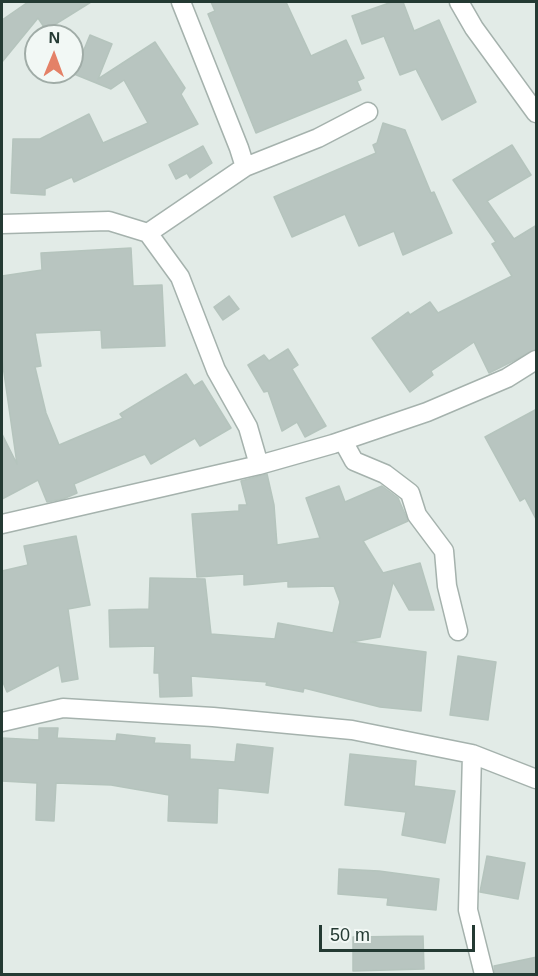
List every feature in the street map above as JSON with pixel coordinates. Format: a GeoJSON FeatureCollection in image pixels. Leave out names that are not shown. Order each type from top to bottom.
{"type":"FeatureCollection","features":[{"type":"Feature","properties":{"kind":"street"},"geometry":{"type":"LineString","coordinates":[[181,2],[239,148],[244,167]]}},
{"type":"Feature","properties":{"kind":"street"},"geometry":{"type":"LineString","coordinates":[[459,2],[474,28],[537,113]]}},
{"type":"Feature","properties":{"kind":"street"},"geometry":{"type":"LineString","coordinates":[[148,233],[244,167],[318,138],[368,112]]}},
{"type":"Feature","properties":{"kind":"street"},"geometry":{"type":"LineString","coordinates":[[2,224],[109,222],[148,233],[180,277],[216,370],[248,427],[259,465]]}},
{"type":"Feature","properties":{"kind":"street"},"geometry":{"type":"LineString","coordinates":[[2,524],[259,465],[343,441],[457,399],[507,378],[537,360]]}},
{"type":"Feature","properties":{"kind":"street"},"geometry":{"type":"LineString","coordinates":[[343,441],[354,460],[385,474],[410,494],[417,515],[444,551],[447,586],[458,631]]}},
{"type":"Feature","properties":{"kind":"street"},"geometry":{"type":"LineString","coordinates":[[2,722],[63,708],[213,717],[351,730],[472,754],[537,779]]}},
{"type":"Feature","properties":{"kind":"street"},"geometry":{"type":"LineString","coordinates":[[472,754],[468,910],[484,975],[482,969]]}},
{"type":"Feature","properties":{"kind":"building"},"geometry":{"type":"Polygon","coordinates":[[[28,2],[91,2],[56,24],[42,24],[38,18],[33,24],[24,24],[24,35],[2,62],[2,20],[28,2]]]}},
{"type":"Feature","properties":{"kind":"building"},"geometry":{"type":"Polygon","coordinates":[[[211,2],[286,2],[311,56],[346,40],[364,78],[357,81],[361,90],[256,133],[208,14],[215,11],[211,2]]]}},
{"type":"Feature","properties":{"kind":"building"},"geometry":{"type":"Polygon","coordinates":[[[392,2],[403,2],[414,31],[439,20],[476,102],[442,120],[416,69],[400,75],[384,36],[362,44],[352,16],[392,2]]]}},
{"type":"Feature","properties":{"kind":"building"},"geometry":{"type":"Polygon","coordinates":[[[90,35],[112,44],[98,79],[155,42],[185,88],[181,94],[198,124],[74,182],[72,177],[45,189],[45,195],[11,193],[13,139],[40,139],[89,114],[103,143],[148,123],[124,80],[111,89],[84,78],[84,50],[90,35]]]}},
{"type":"Feature","properties":{"kind":"building"},"geometry":{"type":"Polygon","coordinates":[[[383,123],[405,130],[431,193],[434,192],[452,233],[403,255],[394,231],[359,246],[345,214],[292,237],[274,197],[376,153],[373,145],[377,143],[383,123]]]}},
{"type":"Feature","properties":{"kind":"building"},"geometry":{"type":"Polygon","coordinates":[[[512,145],[531,175],[487,201],[514,239],[537,225],[537,349],[489,373],[474,342],[431,371],[433,375],[410,392],[372,338],[408,312],[410,315],[430,302],[438,313],[512,276],[492,244],[496,242],[453,180],[512,145]]]}},
{"type":"Feature","properties":{"kind":"building"},"geometry":{"type":"Polygon","coordinates":[[[203,146],[212,163],[190,178],[187,173],[176,179],[169,165],[203,146]]]}},
{"type":"Feature","properties":{"kind":"building"},"geometry":{"type":"Polygon","coordinates":[[[131,248],[133,286],[162,285],[165,346],[102,348],[101,330],[35,333],[41,366],[35,367],[46,413],[59,445],[123,418],[120,414],[186,374],[194,386],[202,381],[231,428],[200,446],[195,438],[151,464],[145,454],[74,484],[77,493],[63,499],[47,502],[38,480],[2,499],[2,434],[17,464],[2,359],[2,276],[42,270],[41,253],[131,248]]]}},
{"type":"Feature","properties":{"kind":"building"},"geometry":{"type":"Polygon","coordinates":[[[229,296],[239,309],[223,320],[214,307],[229,296]]]}},
{"type":"Feature","properties":{"kind":"building"},"geometry":{"type":"Polygon","coordinates":[[[288,349],[298,365],[292,369],[326,426],[305,437],[297,422],[282,431],[268,391],[264,392],[248,365],[264,355],[269,361],[288,349]]]}},
{"type":"Feature","properties":{"kind":"building"},"geometry":{"type":"Polygon","coordinates":[[[537,409],[537,521],[525,498],[520,501],[485,437],[537,409]]]}},
{"type":"Feature","properties":{"kind":"building"},"geometry":{"type":"Polygon","coordinates":[[[267,474],[274,505],[277,545],[320,538],[306,498],[339,486],[345,502],[382,486],[398,498],[408,521],[363,541],[383,573],[420,563],[434,610],[409,610],[393,582],[380,637],[351,642],[426,652],[421,711],[380,707],[304,688],[303,692],[266,685],[267,682],[191,676],[192,696],[160,697],[159,673],[154,673],[155,646],[110,647],[109,610],[149,609],[150,578],[205,579],[211,634],[275,639],[278,623],[333,633],[340,602],[334,586],[288,587],[288,581],[244,585],[244,574],[197,577],[192,514],[239,511],[239,505],[247,505],[241,481],[267,474]]]}},
{"type":"Feature","properties":{"kind":"building"},"geometry":{"type":"Polygon","coordinates":[[[76,536],[90,605],[68,609],[78,679],[62,682],[59,665],[7,692],[2,680],[2,571],[28,565],[24,546],[76,536]]]}},
{"type":"Feature","properties":{"kind":"building"},"geometry":{"type":"Polygon","coordinates":[[[458,656],[496,662],[488,720],[450,715],[458,656]]]}},
{"type":"Feature","properties":{"kind":"building"},"geometry":{"type":"Polygon","coordinates":[[[39,728],[58,728],[57,738],[116,741],[117,734],[155,738],[154,743],[190,745],[190,759],[235,762],[237,744],[273,748],[268,793],[218,788],[217,823],[168,821],[169,795],[111,785],[56,783],[54,821],[36,820],[37,783],[2,781],[2,738],[39,740],[39,728]]]}},
{"type":"Feature","properties":{"kind":"building"},"geometry":{"type":"Polygon","coordinates":[[[350,754],[416,761],[414,786],[455,791],[445,843],[402,835],[406,812],[345,805],[350,754]]]}},
{"type":"Feature","properties":{"kind":"building"},"geometry":{"type":"Polygon","coordinates":[[[487,856],[525,863],[518,899],[480,892],[487,856]]]}},
{"type":"Feature","properties":{"kind":"building"},"geometry":{"type":"Polygon","coordinates":[[[339,869],[379,871],[439,879],[436,910],[387,905],[388,898],[338,894],[339,869]]]}},
{"type":"Feature","properties":{"kind":"building"},"geometry":{"type":"Polygon","coordinates":[[[423,936],[424,969],[353,971],[353,937],[423,936]]]}},
{"type":"Feature","properties":{"kind":"building"},"geometry":{"type":"Polygon","coordinates":[[[537,957],[537,975],[495,975],[494,966],[537,957]]]}}]}
